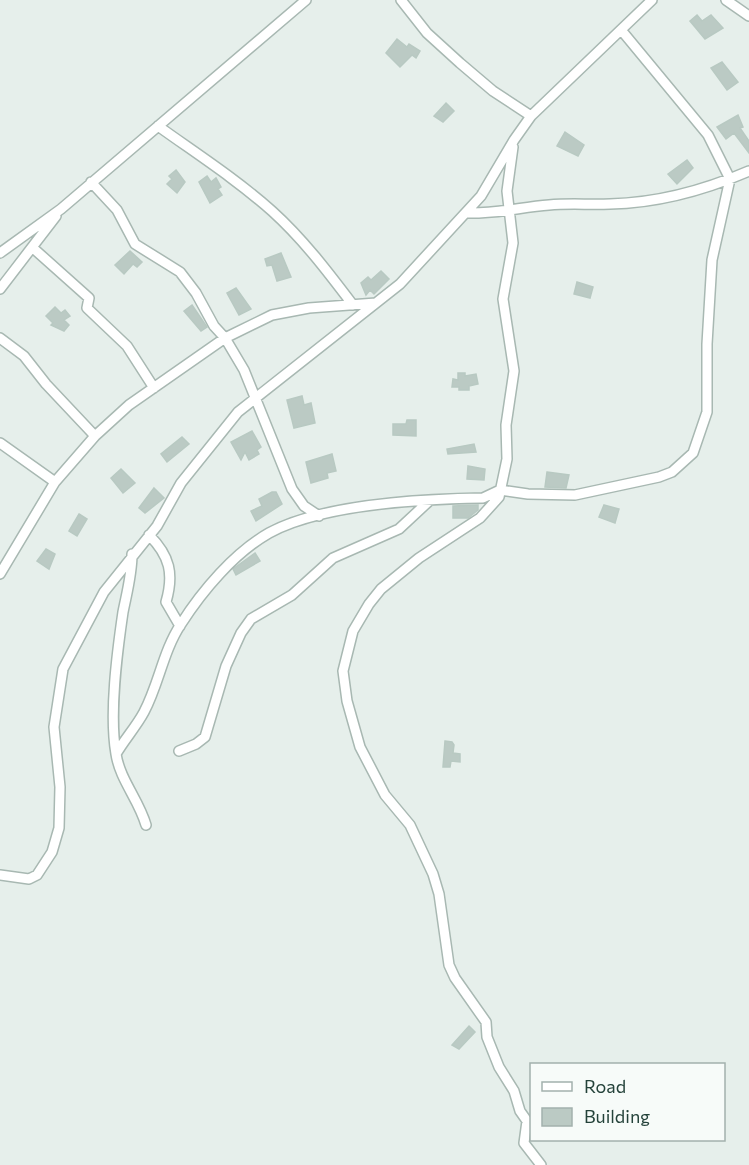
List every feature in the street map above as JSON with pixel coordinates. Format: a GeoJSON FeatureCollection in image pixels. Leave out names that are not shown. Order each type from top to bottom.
{"type":"FeatureCollection","features":[{"type":"Feature","properties":{"kind":"street"},"geometry":{"type":"LineString","coordinates":[[0,253],[61,209],[306,0]]}},
{"type":"Feature","properties":{"kind":"street"},"geometry":{"type":"LineString","coordinates":[[401,0],[427,33],[469,72],[531,116]]}},
{"type":"Feature","properties":{"kind":"street"},"geometry":{"type":"LineString","coordinates":[[0,875],[29,879],[37,875],[52,852],[59,828],[60,787],[54,727],[63,669],[104,592],[148,535],[187,476],[222,431],[255,398],[400,284],[481,196],[531,116],[569,77],[622,31],[652,0]]}},
{"type":"Feature","properties":{"kind":"street"},"geometry":{"type":"LineString","coordinates":[[726,0],[749,16]]}},
{"type":"Feature","properties":{"kind":"street"},"geometry":{"type":"LineString","coordinates":[[116,754],[144,712],[166,653],[199,597],[246,548],[280,528],[320,516],[372,505],[487,497],[501,490],[568,496],[611,489],[672,472],[693,453],[709,405],[707,344],[712,260],[730,179],[708,135],[622,31]]}},
{"type":"Feature","properties":{"kind":"street"},"geometry":{"type":"LineString","coordinates":[[158,126],[228,174],[273,212],[301,241],[353,304]]}},
{"type":"Feature","properties":{"kind":"street"},"geometry":{"type":"LineString","coordinates":[[514,140],[507,191],[513,243],[502,299],[514,371],[506,425],[507,459],[501,490],[495,504],[480,518],[419,558],[381,589],[353,631],[343,671],[347,701],[360,747],[385,795],[410,825],[419,842],[439,894],[449,965],[455,978],[486,1022],[487,1037],[499,1067],[514,1091],[520,1111],[527,1121],[524,1143],[541,1165]]}},
{"type":"Feature","properties":{"kind":"street"},"geometry":{"type":"LineString","coordinates":[[467,213],[486,214],[549,205],[609,204],[648,200],[700,190],[749,171]]}},
{"type":"Feature","properties":{"kind":"street"},"geometry":{"type":"LineString","coordinates":[[91,182],[117,210],[135,244],[172,267],[189,283],[214,327],[225,338],[244,370],[264,426],[284,462],[292,489],[304,506],[320,516]]}},
{"type":"Feature","properties":{"kind":"street"},"geometry":{"type":"LineString","coordinates":[[0,289],[61,209]]}},
{"type":"Feature","properties":{"kind":"street"},"geometry":{"type":"LineString","coordinates":[[33,248],[88,297],[86,307],[127,346],[154,388]]}},
{"type":"Feature","properties":{"kind":"street"},"geometry":{"type":"LineString","coordinates":[[0,574],[3,562],[55,482],[118,412],[225,338],[272,315],[286,311],[376,303]]}},
{"type":"Feature","properties":{"kind":"street"},"geometry":{"type":"LineString","coordinates":[[0,338],[24,356],[46,384],[95,436]]}},
{"type":"Feature","properties":{"kind":"street"},"geometry":{"type":"LineString","coordinates":[[0,443],[55,482]]}},
{"type":"Feature","properties":{"kind":"street"},"geometry":{"type":"LineString","coordinates":[[179,751],[196,744],[205,737],[226,666],[241,633],[251,620],[292,595],[333,558],[399,529],[428,502]]}},
{"type":"Feature","properties":{"kind":"street"},"geometry":{"type":"LineString","coordinates":[[148,535],[168,562],[171,583],[166,602],[180,626]]}},
{"type":"Feature","properties":{"kind":"street"},"geometry":{"type":"LineString","coordinates":[[132,554],[132,571],[121,630],[114,714],[116,754],[120,772],[142,810],[147,825]]}},
{"type":"Feature","properties":{"kind":"building"},"geometry":{"type":"Polygon","coordinates":[[[697,15],[702,21],[711,15],[723,28],[705,39],[690,21],[697,15]]]}},
{"type":"Feature","properties":{"kind":"building"},"geometry":{"type":"Polygon","coordinates":[[[397,39],[407,47],[409,44],[420,51],[416,58],[412,55],[400,67],[386,53],[397,39]]]}},
{"type":"Feature","properties":{"kind":"building"},"geometry":{"type":"Polygon","coordinates":[[[722,62],[738,82],[727,90],[711,68],[722,62]]]}},
{"type":"Feature","properties":{"kind":"building"},"geometry":{"type":"Polygon","coordinates":[[[446,103],[454,111],[443,122],[434,116],[446,103]]]}},
{"type":"Feature","properties":{"kind":"building"},"geometry":{"type":"Polygon","coordinates":[[[738,115],[743,127],[740,128],[749,141],[749,153],[734,133],[726,139],[717,127],[738,115]]]}},
{"type":"Feature","properties":{"kind":"building"},"geometry":{"type":"Polygon","coordinates":[[[565,132],[584,145],[578,156],[557,146],[565,132]]]}},
{"type":"Feature","properties":{"kind":"building"},"geometry":{"type":"Polygon","coordinates":[[[687,160],[693,168],[677,184],[668,174],[687,160]]]}},
{"type":"Feature","properties":{"kind":"building"},"geometry":{"type":"Polygon","coordinates":[[[176,170],[185,182],[177,193],[167,184],[172,179],[169,176],[176,170]]]}},
{"type":"Feature","properties":{"kind":"building"},"geometry":{"type":"Polygon","coordinates":[[[207,176],[211,182],[216,178],[222,195],[210,203],[199,182],[207,176]]]}},
{"type":"Feature","properties":{"kind":"building"},"geometry":{"type":"Polygon","coordinates":[[[130,251],[142,262],[137,267],[133,264],[124,274],[115,265],[130,251]]]}},
{"type":"Feature","properties":{"kind":"building"},"geometry":{"type":"Polygon","coordinates":[[[281,253],[291,277],[277,281],[272,265],[267,266],[265,259],[281,253]]]}},
{"type":"Feature","properties":{"kind":"building"},"geometry":{"type":"Polygon","coordinates":[[[381,271],[389,279],[374,294],[370,290],[366,295],[361,283],[368,277],[371,280],[381,271]]]}},
{"type":"Feature","properties":{"kind":"building"},"geometry":{"type":"Polygon","coordinates":[[[577,282],[593,287],[590,298],[574,294],[577,282]]]}},
{"type":"Feature","properties":{"kind":"building"},"geometry":{"type":"Polygon","coordinates":[[[236,288],[251,309],[239,315],[227,293],[236,288]]]}},
{"type":"Feature","properties":{"kind":"building"},"geometry":{"type":"Polygon","coordinates":[[[192,305],[207,327],[201,331],[184,311],[192,305]]]}},
{"type":"Feature","properties":{"kind":"building"},"geometry":{"type":"Polygon","coordinates":[[[55,307],[61,313],[65,310],[70,316],[64,320],[69,325],[64,331],[51,325],[53,323],[46,316],[55,307]]]}},
{"type":"Feature","properties":{"kind":"building"},"geometry":{"type":"Polygon","coordinates":[[[458,373],[465,373],[465,376],[476,374],[478,384],[469,386],[469,390],[452,387],[453,379],[458,380],[458,373]]]}},
{"type":"Feature","properties":{"kind":"building"},"geometry":{"type":"Polygon","coordinates":[[[302,396],[304,405],[311,403],[315,423],[294,428],[287,400],[302,396]]]}},
{"type":"Feature","properties":{"kind":"building"},"geometry":{"type":"Polygon","coordinates":[[[407,420],[416,420],[416,436],[393,435],[393,424],[406,424],[407,420]]]}},
{"type":"Feature","properties":{"kind":"building"},"geometry":{"type":"Polygon","coordinates":[[[252,431],[261,447],[257,450],[259,454],[249,460],[245,452],[241,460],[231,442],[252,431]]]}},
{"type":"Feature","properties":{"kind":"building"},"geometry":{"type":"Polygon","coordinates":[[[182,437],[189,444],[167,462],[161,454],[182,437]]]}},
{"type":"Feature","properties":{"kind":"building"},"geometry":{"type":"Polygon","coordinates":[[[474,444],[476,452],[448,454],[447,449],[474,444]]]}},
{"type":"Feature","properties":{"kind":"building"},"geometry":{"type":"Polygon","coordinates":[[[332,454],[336,471],[327,473],[328,478],[311,483],[306,462],[332,454]]]}},
{"type":"Feature","properties":{"kind":"building"},"geometry":{"type":"Polygon","coordinates":[[[468,466],[485,469],[484,480],[467,479],[468,466]]]}},
{"type":"Feature","properties":{"kind":"building"},"geometry":{"type":"Polygon","coordinates":[[[121,469],[135,483],[123,493],[111,478],[121,469]]]}},
{"type":"Feature","properties":{"kind":"building"},"geometry":{"type":"Polygon","coordinates":[[[547,472],[569,475],[566,488],[545,487],[547,472]]]}},
{"type":"Feature","properties":{"kind":"building"},"geometry":{"type":"Polygon","coordinates":[[[154,488],[164,498],[145,513],[139,508],[154,488]]]}},
{"type":"Feature","properties":{"kind":"building"},"geometry":{"type":"Polygon","coordinates":[[[276,492],[282,504],[256,521],[251,511],[262,506],[259,499],[276,492]]]}},
{"type":"Feature","properties":{"kind":"building"},"geometry":{"type":"Polygon","coordinates":[[[478,505],[478,510],[468,518],[453,518],[453,506],[478,505]]]}},
{"type":"Feature","properties":{"kind":"building"},"geometry":{"type":"Polygon","coordinates":[[[604,505],[619,509],[615,523],[599,517],[604,505]]]}},
{"type":"Feature","properties":{"kind":"building"},"geometry":{"type":"Polygon","coordinates":[[[79,514],[87,519],[77,536],[69,531],[79,514]]]}},
{"type":"Feature","properties":{"kind":"building"},"geometry":{"type":"Polygon","coordinates":[[[46,549],[55,554],[49,569],[37,561],[46,549]]]}},
{"type":"Feature","properties":{"kind":"building"},"geometry":{"type":"Polygon","coordinates":[[[255,553],[260,561],[236,575],[233,569],[255,553]]]}},
{"type":"Feature","properties":{"kind":"building"},"geometry":{"type":"Polygon","coordinates":[[[445,741],[452,742],[454,745],[453,753],[460,754],[460,762],[451,761],[450,767],[443,767],[445,741]]]}},
{"type":"Feature","properties":{"kind":"building"},"geometry":{"type":"Polygon","coordinates":[[[469,1026],[475,1032],[459,1049],[452,1045],[469,1026]]]}}]}
